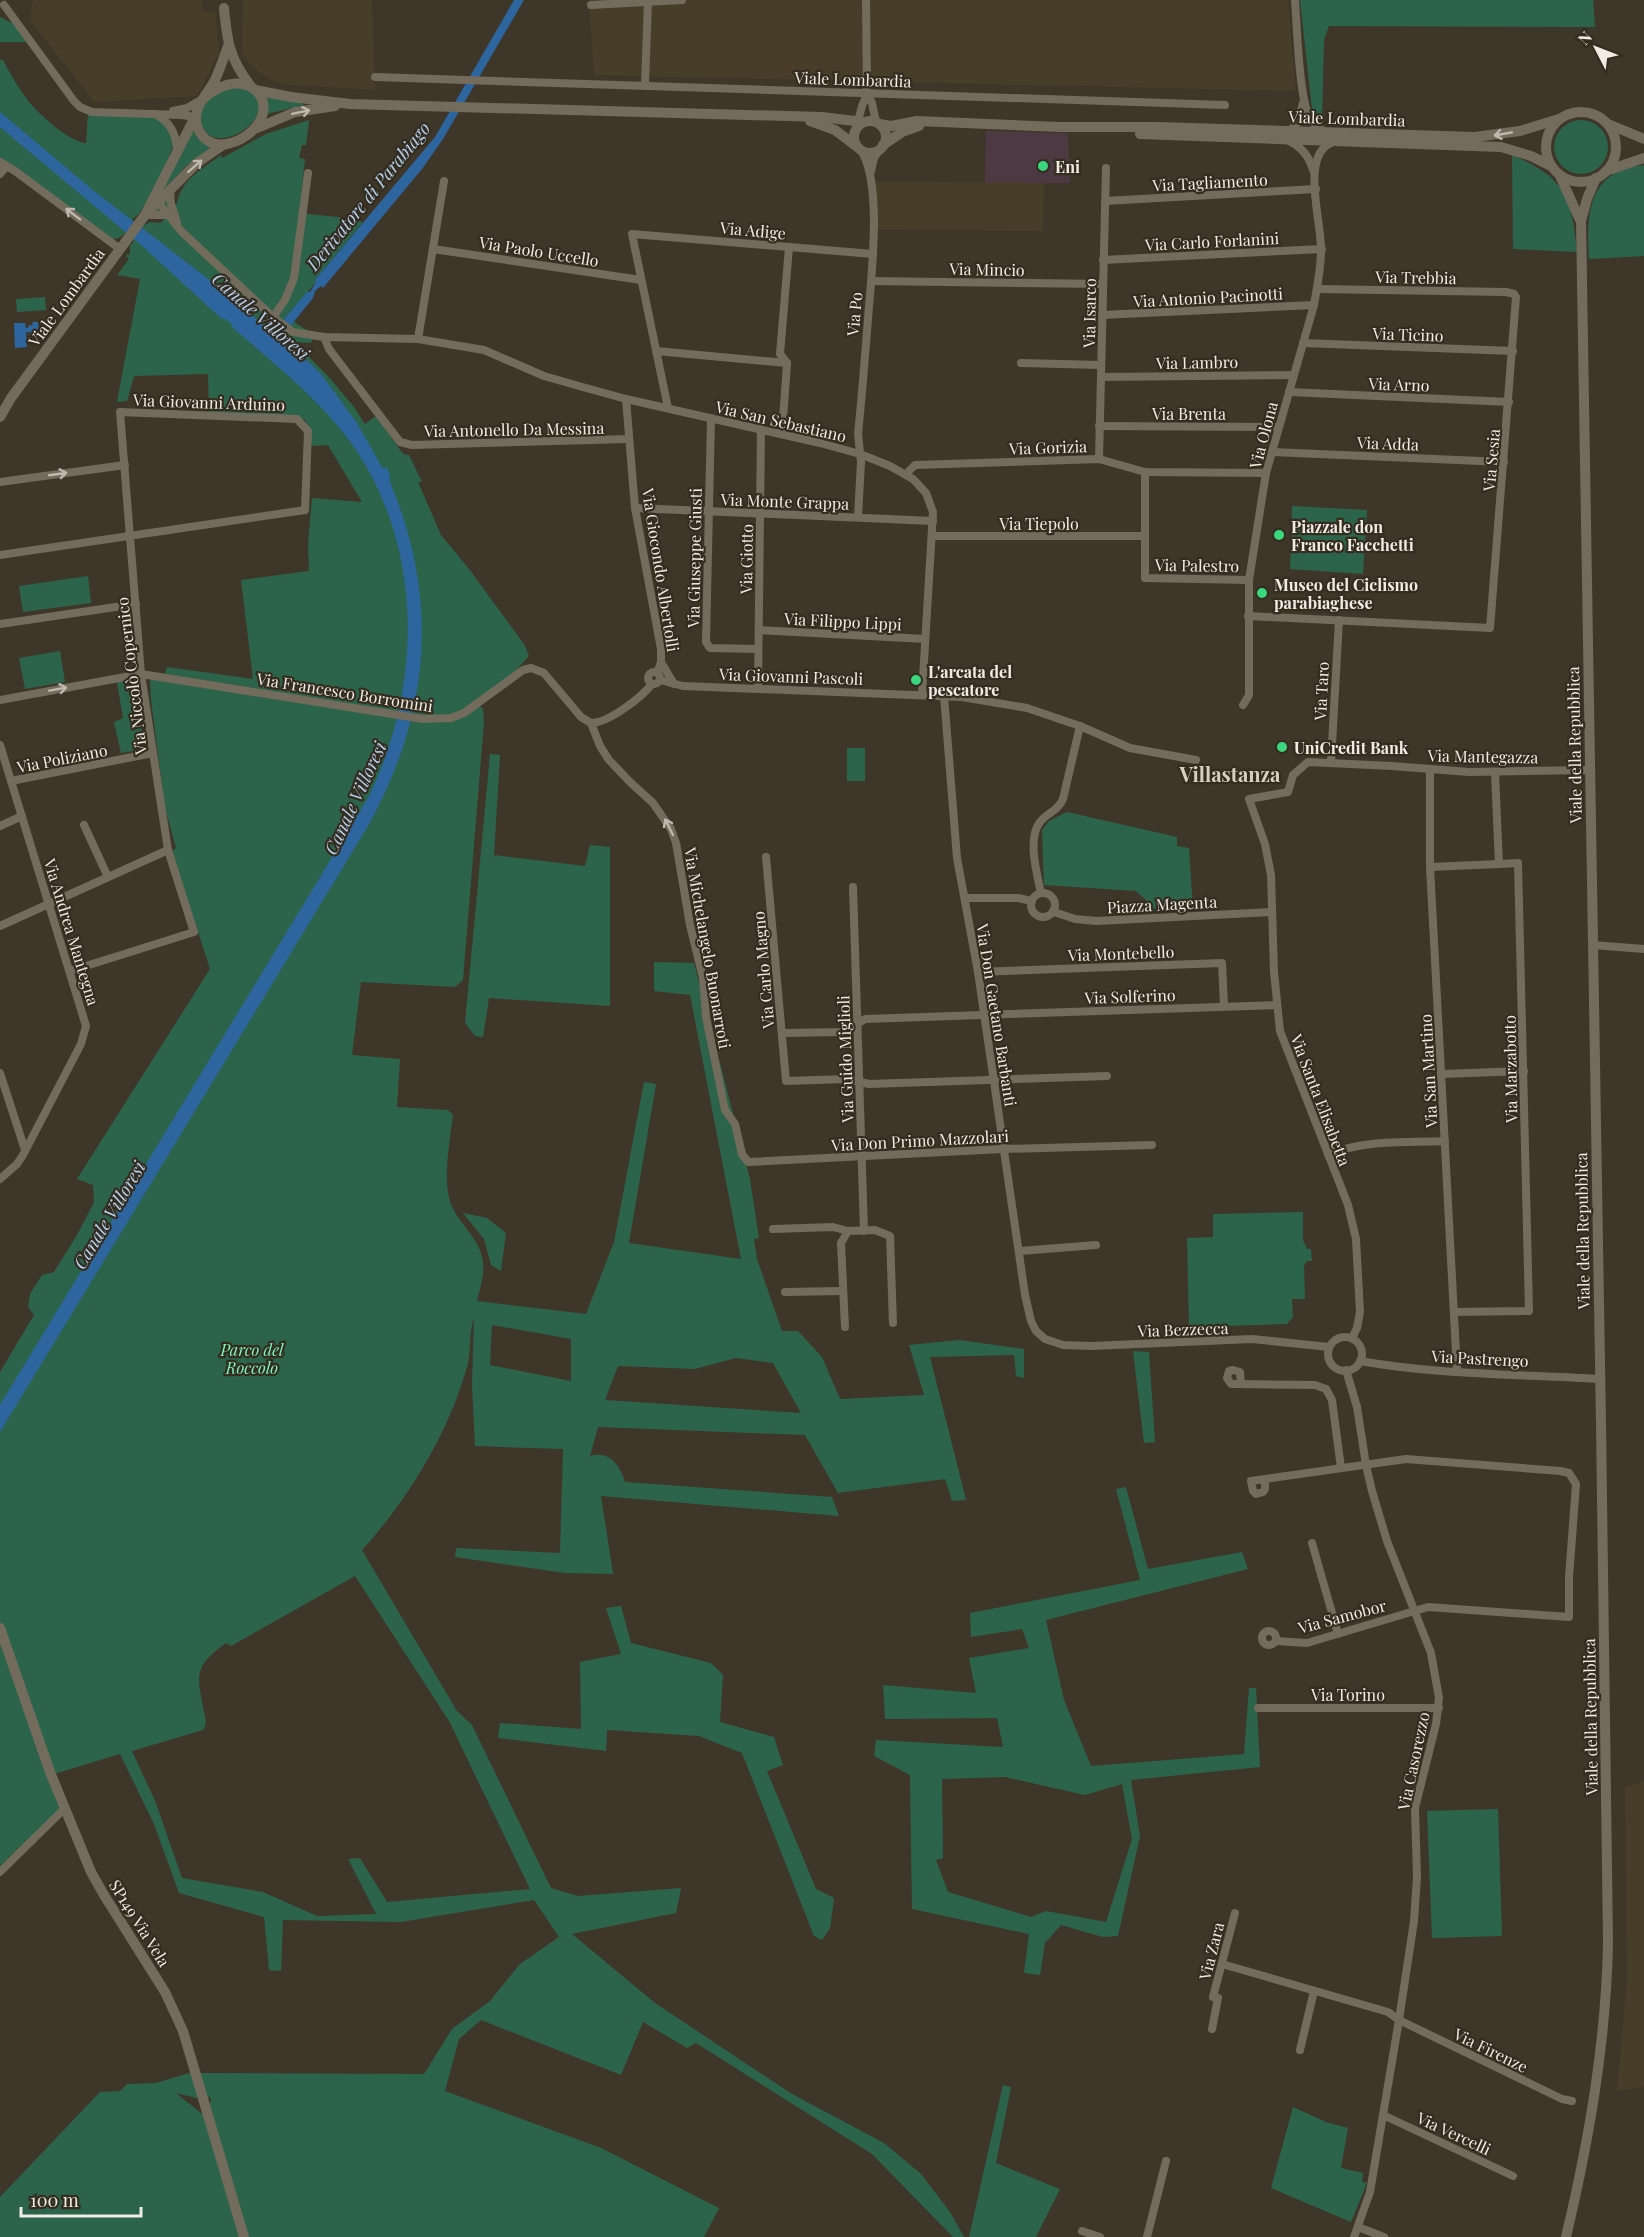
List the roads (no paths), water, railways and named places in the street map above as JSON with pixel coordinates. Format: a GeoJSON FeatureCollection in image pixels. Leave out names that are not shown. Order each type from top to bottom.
{"type":"FeatureCollection","features":[{"type":"Feature","properties":{"kind":"main road"},"geometry":{"type":"LineString","coordinates":[[224,8],[228,46],[236,66],[262,100],[264,111],[260,122],[254,129]]}},
{"type":"Feature","properties":{"kind":"main road"},"geometry":{"type":"LineString","coordinates":[[204,99],[215,80],[228,46]]}},
{"type":"Feature","properties":{"kind":"main road","name":"Viale Lombardia"},"geometry":{"type":"LineString","coordinates":[[0,417],[11,398],[142,218],[204,99],[214,90],[240,82],[253,88],[291,97],[350,104],[822,117],[859,125],[877,123],[891,126],[917,121],[1155,134],[1332,137],[1501,147],[1531,156],[1551,166]]}},
{"type":"Feature","properties":{"kind":"main road","name":"Viale Lombardia"},"geometry":{"type":"LineString","coordinates":[[142,218],[196,163],[223,145],[240,140],[254,129],[295,112],[350,104]]}},
{"type":"Feature","properties":{"kind":"main road"},"geometry":{"type":"LineString","coordinates":[[1581,221],[1560,176],[1551,166],[1545,150],[1548,132],[1559,119],[1571,113],[1584,112],[1597,115],[1608,124],[1644,139]]}},
{"type":"Feature","properties":{"kind":"main road"},"geometry":{"type":"LineString","coordinates":[[195,117],[202,136],[211,142],[223,145]]}},
{"type":"Feature","properties":{"kind":"main road","name":"Viale Lombardia"},"geometry":{"type":"LineString","coordinates":[[795,118],[809,120],[835,130],[859,149]]}},
{"type":"Feature","properties":{"kind":"main road","name":"Viale Lombardia"},"geometry":{"type":"LineString","coordinates":[[1332,137],[1474,137],[1520,131],[1559,119]]}},
{"type":"Feature","properties":{"kind":"main road"},"geometry":{"type":"LineString","coordinates":[[859,125],[854,138],[859,149],[871,153],[882,147],[885,131],[877,123]]}},
{"type":"Feature","properties":{"kind":"main road","name":"Viale Lombardia"},"geometry":{"type":"LineString","coordinates":[[882,147],[909,128],[937,123]]}},
{"type":"Feature","properties":{"kind":"main road"},"geometry":{"type":"LineString","coordinates":[[1606,171],[1613,161],[1616,148],[1614,135],[1608,124]]}},
{"type":"Feature","properties":{"kind":"main road"},"geometry":{"type":"LineString","coordinates":[[1560,176],[1578,182],[1596,178],[1606,171],[1644,158]]}},
{"type":"Feature","properties":{"kind":"main road"},"geometry":{"type":"LineString","coordinates":[[1581,221],[1596,178]]}},
{"type":"Feature","properties":{"kind":"main road","name":"Viale della Repubblica"},"geometry":{"type":"LineString","coordinates":[[1566,2237],[1586,2149],[1596,2091],[1603,2032],[1607,1958],[1581,221]]}},
{"type":"Feature","properties":{"kind":"main road","name":"Viale Lombardia"},"geometry":{"type":"LineString","coordinates":[[0,406],[11,398]]}},
{"type":"Feature","properties":{"kind":"main road","name":"SP149 Via Vela"},"geometry":{"type":"LineString","coordinates":[[0,1628],[64,1809],[97,1884],[165,1992],[178,2019],[244,2237]]}},
{"type":"Feature","properties":{"kind":"street"},"geometry":{"type":"LineString","coordinates":[[591,5],[682,0]]}},
{"type":"Feature","properties":{"kind":"street"},"geometry":{"type":"LineString","coordinates":[[859,125],[862,106],[867,94],[866,0]]}},
{"type":"Feature","properties":{"kind":"street"},"geometry":{"type":"LineString","coordinates":[[1295,0],[1304,96],[1310,119],[1332,137]]}},
{"type":"Feature","properties":{"kind":"street"},"geometry":{"type":"LineString","coordinates":[[645,85],[648,2]]}},
{"type":"Feature","properties":{"kind":"street"},"geometry":{"type":"LineString","coordinates":[[4,5],[80,107],[92,112],[151,113],[195,117]]}},
{"type":"Feature","properties":{"kind":"street","name":"Viale Lombardia"},"geometry":{"type":"LineString","coordinates":[[375,77],[1225,105]]}},
{"type":"Feature","properties":{"kind":"street"},"geometry":{"type":"LineString","coordinates":[[867,94],[877,123]]}},
{"type":"Feature","properties":{"kind":"street"},"geometry":{"type":"LineString","coordinates":[[1286,135],[1300,118],[1304,96]]}},
{"type":"Feature","properties":{"kind":"street"},"geometry":{"type":"LineString","coordinates":[[151,113],[179,110],[204,99]]}},
{"type":"Feature","properties":{"kind":"street"},"geometry":{"type":"LineString","coordinates":[[151,113],[171,125],[176,136],[177,150]]}},
{"type":"Feature","properties":{"kind":"street","name":"Via Olona"},"geometry":{"type":"LineString","coordinates":[[1243,705],[1249,695],[1250,580],[1266,473],[1314,305],[1322,249],[1314,174],[1310,160],[1286,135]]}},
{"type":"Feature","properties":{"kind":"street","name":"Via Olona"},"geometry":{"type":"LineString","coordinates":[[1314,174],[1316,160],[1321,149],[1332,137]]}},
{"type":"Feature","properties":{"kind":"street","name":"Via Po"},"geometry":{"type":"LineString","coordinates":[[871,175],[874,158],[882,147]]}},
{"type":"Feature","properties":{"kind":"street","name":"Via Po"},"geometry":{"type":"LineString","coordinates":[[858,517],[860,454],[858,434],[874,230],[871,175],[868,163],[859,149]]}},
{"type":"Feature","properties":{"kind":"street"},"geometry":{"type":"LineString","coordinates":[[0,174],[3,164],[15,171],[120,249]]}},
{"type":"Feature","properties":{"kind":"street","name":"Via Isarco"},"geometry":{"type":"LineString","coordinates":[[1098,459],[1106,168]]}},
{"type":"Feature","properties":{"kind":"street"},"geometry":{"type":"LineString","coordinates":[[273,317],[285,300],[294,278],[308,173]]}},
{"type":"Feature","properties":{"kind":"street"},"geometry":{"type":"LineString","coordinates":[[418,339],[444,181]]}},
{"type":"Feature","properties":{"kind":"street","name":"Via Tagliamento"},"geometry":{"type":"LineString","coordinates":[[1105,201],[1316,189]]}},
{"type":"Feature","properties":{"kind":"street","name":"Via San Sebastiano"},"geometry":{"type":"LineString","coordinates":[[157,190],[159,202],[181,231],[280,324],[301,334],[324,337],[418,339],[484,350],[544,376],[626,399],[783,434],[860,454],[906,474],[926,493],[932,507],[933,520],[922,695]]}},
{"type":"Feature","properties":{"kind":"street","name":"Via San Sebastiano"},"geometry":{"type":"LineString","coordinates":[[170,190],[171,204],[181,231]]}},
{"type":"Feature","properties":{"kind":"street"},"geometry":{"type":"LineString","coordinates":[[142,218],[168,215]]}},
{"type":"Feature","properties":{"kind":"street","name":"Via Adige"},"geometry":{"type":"LineString","coordinates":[[641,280],[632,234],[873,254]]}},
{"type":"Feature","properties":{"kind":"street"},"geometry":{"type":"LineString","coordinates":[[783,434],[786,363],[780,354],[789,247]]}},
{"type":"Feature","properties":{"kind":"street","name":"Via Paolo Uccello"},"geometry":{"type":"LineString","coordinates":[[433,249],[641,280]]}},
{"type":"Feature","properties":{"kind":"street","name":"Via Carlo Forlanini"},"geometry":{"type":"LineString","coordinates":[[1104,260],[1322,249]]}},
{"type":"Feature","properties":{"kind":"street"},"geometry":{"type":"LineString","coordinates":[[641,280],[668,408]]}},
{"type":"Feature","properties":{"kind":"street","name":"Via Mincio"},"geometry":{"type":"LineString","coordinates":[[871,281],[1103,284]]}},
{"type":"Feature","properties":{"kind":"street","name":"Via Trebbia"},"geometry":{"type":"LineString","coordinates":[[1317,289],[1514,294]]}},
{"type":"Feature","properties":{"kind":"street","name":"Via Sesia"},"geometry":{"type":"LineString","coordinates":[[1339,620],[1490,628],[1517,301],[1514,294]]}},
{"type":"Feature","properties":{"kind":"street","name":"Via Antonio Pacinotti"},"geometry":{"type":"LineString","coordinates":[[1102,315],[1314,305]]}},
{"type":"Feature","properties":{"kind":"street","name":"Via Antonello Da Messina"},"geometry":{"type":"LineString","coordinates":[[324,337],[329,349],[400,442],[412,445],[629,439]]}},
{"type":"Feature","properties":{"kind":"street","name":"Via Ticino"},"geometry":{"type":"LineString","coordinates":[[1303,343],[1513,351]]}},
{"type":"Feature","properties":{"kind":"street"},"geometry":{"type":"LineString","coordinates":[[656,351],[786,363]]}},
{"type":"Feature","properties":{"kind":"street"},"geometry":{"type":"LineString","coordinates":[[1021,363],[1101,365]]}},
{"type":"Feature","properties":{"kind":"street","name":"Via Lambro"},"geometry":{"type":"LineString","coordinates":[[1101,377],[1294,375]]}},
{"type":"Feature","properties":{"kind":"street","name":"Via Arno"},"geometry":{"type":"LineString","coordinates":[[1289,393],[1509,402]]}},
{"type":"Feature","properties":{"kind":"street","name":"Via Giocondo Albertolli"},"geometry":{"type":"LineString","coordinates":[[626,399],[635,508],[661,649],[661,662],[656,679]]}},
{"type":"Feature","properties":{"kind":"street","name":"Via Giovanni Arduino"},"geometry":{"type":"LineString","coordinates":[[120,412],[297,418],[308,431],[306,510],[130,536]]}},
{"type":"Feature","properties":{"kind":"street","name":"Via Niccolò Copernico"},"geometry":{"type":"LineString","coordinates":[[70,971],[194,932],[168,850],[141,674],[120,412]]}},
{"type":"Feature","properties":{"kind":"street","name":"Via Giuseppe Giusti"},"geometry":{"type":"LineString","coordinates":[[711,418],[706,642],[710,648],[758,649]]}},
{"type":"Feature","properties":{"kind":"street","name":"Via Brenta"},"geometry":{"type":"LineString","coordinates":[[1099,426],[1278,427]]}},
{"type":"Feature","properties":{"kind":"street","name":"Via Giotto"},"geometry":{"type":"LineString","coordinates":[[758,689],[761,429]]}},
{"type":"Feature","properties":{"kind":"street","name":"Via Adda"},"geometry":{"type":"LineString","coordinates":[[1272,452],[1504,462]]}},
{"type":"Feature","properties":{"kind":"street","name":"Via Gorizia"},"geometry":{"type":"LineString","coordinates":[[906,474],[915,465],[1098,459],[1145,472],[1266,473]]}},
{"type":"Feature","properties":{"kind":"street"},"geometry":{"type":"LineString","coordinates":[[0,482],[125,465]]}},
{"type":"Feature","properties":{"kind":"street"},"geometry":{"type":"LineString","coordinates":[[1145,472],[1145,536]]}},
{"type":"Feature","properties":{"kind":"street","name":"Via Monte Grappa"},"geometry":{"type":"LineString","coordinates":[[635,508],[933,520]]}},
{"type":"Feature","properties":{"kind":"street"},"geometry":{"type":"LineString","coordinates":[[0,555],[130,536]]}},
{"type":"Feature","properties":{"kind":"street","name":"Via Tiepolo"},"geometry":{"type":"LineString","coordinates":[[932,536],[1145,536]]}},
{"type":"Feature","properties":{"kind":"street","name":"Via Palestro"},"geometry":{"type":"LineString","coordinates":[[1145,536],[1145,578],[1250,580]]}},
{"type":"Feature","properties":{"kind":"street"},"geometry":{"type":"LineString","coordinates":[[0,624],[136,604]]}},
{"type":"Feature","properties":{"kind":"street"},"geometry":{"type":"LineString","coordinates":[[1248,616],[1339,620]]}},
{"type":"Feature","properties":{"kind":"street","name":"Via Taro"},"geometry":{"type":"LineString","coordinates":[[1331,762],[1339,620]]}},
{"type":"Feature","properties":{"kind":"street","name":"Via Filippo Lippi"},"geometry":{"type":"LineString","coordinates":[[759,630],[926,639]]}},
{"type":"Feature","properties":{"kind":"street"},"geometry":{"type":"LineString","coordinates":[[661,662],[674,684]]}},
{"type":"Feature","properties":{"kind":"street","name":"Via Francesco Borromini"},"geometry":{"type":"LineString","coordinates":[[0,700],[141,674],[423,719],[451,718],[464,712],[516,674],[531,668]]}},
{"type":"Feature","properties":{"kind":"street","name":"Via Michelangelo Buonarroti"},"geometry":{"type":"LineString","coordinates":[[531,668],[544,673],[580,717],[591,723],[600,746],[609,760],[653,803],[671,829],[676,843],[690,926],[703,978],[706,1017],[725,1110]]}},
{"type":"Feature","properties":{"kind":"street"},"geometry":{"type":"LineString","coordinates":[[591,723],[605,720],[642,694],[656,679]]}},
{"type":"Feature","properties":{"kind":"street","name":"Via Giovanni Pascoli"},"geometry":{"type":"LineString","coordinates":[[656,679],[683,686],[922,695]]}},
{"type":"Feature","properties":{"kind":"street"},"geometry":{"type":"LineString","coordinates":[[922,695],[1027,708],[1080,726],[1130,748],[1196,760]]}},
{"type":"Feature","properties":{"kind":"street","name":"Via Don Gaetano Barbanti"},"geometry":{"type":"LineString","coordinates":[[944,696],[957,858],[978,972],[1029,1316],[1040,1335]]}},
{"type":"Feature","properties":{"kind":"street"},"geometry":{"type":"LineString","coordinates":[[1041,893],[1035,865],[1035,831],[1041,820],[1057,810],[1064,799],[1080,726]]}},
{"type":"Feature","properties":{"kind":"street","name":"Via Andrea Mantegna"},"geometry":{"type":"LineString","coordinates":[[0,745],[85,1020],[85,1032],[25,1150],[17,1164],[0,1179]]}},
{"type":"Feature","properties":{"kind":"street","name":"Via Poliziano"},"geometry":{"type":"LineString","coordinates":[[11,781],[153,753]]}},
{"type":"Feature","properties":{"kind":"street","name":"Via Mantegazza"},"geometry":{"type":"LineString","coordinates":[[1249,799],[1288,792],[1293,775],[1308,762],[1469,772],[1590,770]]}},
{"type":"Feature","properties":{"kind":"street","name":"Via San Martino"},"geometry":{"type":"LineString","coordinates":[[1430,769],[1430,867],[1457,1371]]}},
{"type":"Feature","properties":{"kind":"street"},"geometry":{"type":"LineString","coordinates":[[1430,867],[1499,864],[1495,772]]}},
{"type":"Feature","properties":{"kind":"street","name":"Via Santa Elisabetta"},"geometry":{"type":"LineString","coordinates":[[1249,799],[1265,844],[1271,875],[1280,1031],[1348,1205],[1356,1239],[1360,1312],[1352,1338]]}},
{"type":"Feature","properties":{"kind":"street"},"geometry":{"type":"LineString","coordinates":[[0,826],[22,816]]}},
{"type":"Feature","properties":{"kind":"street"},"geometry":{"type":"LineString","coordinates":[[84,825],[108,877]]}},
{"type":"Feature","properties":{"kind":"street"},"geometry":{"type":"LineString","coordinates":[[0,926],[168,850]]}},
{"type":"Feature","properties":{"kind":"street","name":"Via Carlo Magno"},"geometry":{"type":"LineString","coordinates":[[766,857],[786,1081],[846,1079],[859,1082]]}},
{"type":"Feature","properties":{"kind":"street","name":"Via Marzabotto"},"geometry":{"type":"LineString","coordinates":[[1454,1312],[1529,1311],[1518,863],[1499,864]]}},
{"type":"Feature","properties":{"kind":"street","name":"Via Guido Miglioli"},"geometry":{"type":"LineString","coordinates":[[853,887],[864,1231]]}},
{"type":"Feature","properties":{"kind":"street"},"geometry":{"type":"LineString","coordinates":[[966,898],[1018,898],[1032,901],[1041,893],[1048,894],[1055,900],[1054,912]]}},
{"type":"Feature","properties":{"kind":"street","name":"Piazza Magenta"},"geometry":{"type":"LineString","coordinates":[[1032,901],[1032,911],[1039,917],[1049,917],[1054,912],[1075,919],[1097,921],[1272,912]]}},
{"type":"Feature","properties":{"kind":"street"},"geometry":{"type":"LineString","coordinates":[[1593,945],[1644,949]]}},
{"type":"Feature","properties":{"kind":"street","name":"Via Montebello"},"geometry":{"type":"LineString","coordinates":[[978,972],[1222,963],[1224,1006]]}},
{"type":"Feature","properties":{"kind":"street","name":"Via Solferino"},"geometry":{"type":"LineString","coordinates":[[782,1033],[845,1032],[865,1019],[1277,1005]]}},
{"type":"Feature","properties":{"kind":"street"},"geometry":{"type":"LineString","coordinates":[[1442,1074],[1524,1071]]}},
{"type":"Feature","properties":{"kind":"street"},"geometry":{"type":"LineString","coordinates":[[0,1073],[25,1150]]}},
{"type":"Feature","properties":{"kind":"street"},"geometry":{"type":"LineString","coordinates":[[859,1082],[869,1084],[1107,1076]]}},
{"type":"Feature","properties":{"kind":"street","name":"Via Don Primo Mazzolari"},"geometry":{"type":"LineString","coordinates":[[725,1110],[735,1124],[742,1154],[748,1162],[1004,1149],[1152,1145]]}},
{"type":"Feature","properties":{"kind":"street"},"geometry":{"type":"LineString","coordinates":[[1328,1155],[1352,1145],[1445,1141]]}},
{"type":"Feature","properties":{"kind":"street"},"geometry":{"type":"LineString","coordinates":[[773,1229],[833,1227],[848,1231],[875,1230],[890,1236],[893,1323]]}},
{"type":"Feature","properties":{"kind":"street"},"geometry":{"type":"LineString","coordinates":[[845,1326],[841,1243],[848,1231]]}},
{"type":"Feature","properties":{"kind":"street"},"geometry":{"type":"LineString","coordinates":[[1020,1251],[1096,1245]]}},
{"type":"Feature","properties":{"kind":"street"},"geometry":{"type":"LineString","coordinates":[[785,1292],[843,1291]]}},
{"type":"Feature","properties":{"kind":"street","name":"Via Bezzecca"},"geometry":{"type":"LineString","coordinates":[[1040,1335],[1056,1344],[1077,1346],[1252,1339],[1329,1347]]}},
{"type":"Feature","properties":{"kind":"street"},"geometry":{"type":"LineString","coordinates":[[1341,1337],[1352,1338],[1361,1350],[1360,1361],[1352,1369],[1341,1370],[1331,1364],[1329,1347],[1341,1337]]}},
{"type":"Feature","properties":{"kind":"street","name":"Via Pastrengo"},"geometry":{"type":"LineString","coordinates":[[1360,1361],[1386,1366],[1600,1378]]}},
{"type":"Feature","properties":{"kind":"street","name":"Via Casorezzo"},"geometry":{"type":"LineString","coordinates":[[1346,1370],[1357,1407],[1365,1465],[1387,1541],[1434,1661],[1439,1708],[1415,1808],[1417,1877],[1414,1921],[1399,2020],[1370,2192],[1354,2237]]}},
{"type":"Feature","properties":{"kind":"street"},"geometry":{"type":"LineString","coordinates":[[1241,1384],[1316,1385],[1326,1389],[1332,1400],[1341,1468]]}},
{"type":"Feature","properties":{"kind":"street","name":"Via Samobor"},"geometry":{"type":"LineString","coordinates":[[1276,1641],[1307,1643],[1432,1607],[1569,1617],[1569,1578],[1576,1484],[1569,1473],[1407,1459],[1365,1465]]}},
{"type":"Feature","properties":{"kind":"street"},"geometry":{"type":"LineString","coordinates":[[1265,1479],[1365,1465]]}},
{"type":"Feature","properties":{"kind":"street"},"geometry":{"type":"LineString","coordinates":[[1312,1543],[1338,1634]]}},
{"type":"Feature","properties":{"kind":"street","name":"Via Torino"},"geometry":{"type":"LineString","coordinates":[[1258,1708],[1439,1708]]}},
{"type":"Feature","properties":{"kind":"street"},"geometry":{"type":"LineString","coordinates":[[0,1872],[64,1809]]}},
{"type":"Feature","properties":{"kind":"street","name":"Via Zara"},"geometry":{"type":"LineString","coordinates":[[1212,2029],[1218,1998],[1213,1997],[1235,1913]]}},
{"type":"Feature","properties":{"kind":"street","name":"Via Firenze"},"geometry":{"type":"LineString","coordinates":[[1222,1964],[1388,2012],[1399,2020],[1562,2099],[1572,2101]]}},
{"type":"Feature","properties":{"kind":"street"},"geometry":{"type":"LineString","coordinates":[[1300,2050],[1314,1991]]}},
{"type":"Feature","properties":{"kind":"street","name":"Via Vercelli"},"geometry":{"type":"LineString","coordinates":[[1383,2115],[1513,2176]]}},
{"type":"Feature","properties":{"kind":"street"},"geometry":{"type":"LineString","coordinates":[[1147,2237],[1166,2161]]}},
{"type":"Feature","properties":{"kind":"street"},"geometry":{"type":"LineString","coordinates":[[1358,2227],[1384,2237]]}},
{"type":"Feature","properties":{"kind":"street"},"geometry":{"type":"LineString","coordinates":[[1082,2231],[1100,2237]]}},
{"type":"Feature","properties":{"kind":"water"},"geometry":{"type":"Polygon","coordinates":[[[514,0],[524,0],[443,139],[422,169],[323,288],[321,286],[315,291],[313,298],[282,336],[321,374],[357,423],[383,469],[387,467],[406,526],[416,570],[421,614],[421,657],[415,699],[405,742],[389,784],[368,826],[0,1432],[0,1405],[368,798],[386,757],[398,713],[406,668],[408,622],[404,577],[394,533],[379,490],[343,432],[314,400],[231,326],[232,324],[222,319],[140,244],[0,127],[0,112],[94,191],[229,295],[244,310],[263,325],[275,330],[307,292],[310,292],[315,280],[435,137],[514,0]]]}},
{"type":"Feature","properties":{"kind":"water"},"geometry":{"type":"Polygon","coordinates":[[[32,322],[38,322],[39,331],[26,332],[27,347],[15,348],[14,323],[25,323],[28,328],[33,325],[32,322]]]}},
{"type":"Feature","properties":{"kind":"place","name":"Eni"},"geometry":{"type":"Point","coordinates":[1043,166]}},
{"type":"Feature","properties":{"kind":"place","name":"Piazzale don Franco Facchetti"},"geometry":{"type":"Point","coordinates":[1279,535]}},
{"type":"Feature","properties":{"kind":"place","name":"Museo del Ciclismo parabiaghese"},"geometry":{"type":"Point","coordinates":[1262,593]}},
{"type":"Feature","properties":{"kind":"place","name":"L'arcata del pescatore"},"geometry":{"type":"Point","coordinates":[916,680]}},
{"type":"Feature","properties":{"kind":"place","name":"UniCredit Bank"},"geometry":{"type":"Point","coordinates":[1282,747]}},
{"type":"Feature","properties":{"kind":"district","name":"Villastanza"},"geometry":{"type":"Point","coordinates":[1230,773]}},
{"type":"Feature","properties":{"kind":"water label","name":"Derivatore di Parabiago"},"geometry":{"type":"Point","coordinates":[368,196]}},
{"type":"Feature","properties":{"kind":"water label","name":"Canale Villoresi"},"geometry":{"type":"Point","coordinates":[261,316]}},
{"type":"Feature","properties":{"kind":"water label","name":"Canale Villoresi"},"geometry":{"type":"Point","coordinates":[355,798]}},
{"type":"Feature","properties":{"kind":"water label","name":"Canale Villoresi"},"geometry":{"type":"Point","coordinates":[109,1215]}},
{"type":"Feature","properties":{"kind":"park label","name":"Parco del Roccolo"},"geometry":{"type":"Point","coordinates":[252,1358]}}]}
